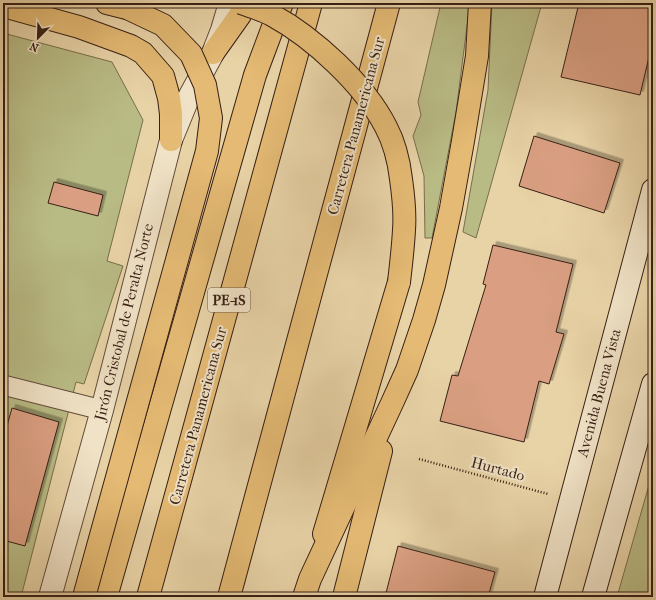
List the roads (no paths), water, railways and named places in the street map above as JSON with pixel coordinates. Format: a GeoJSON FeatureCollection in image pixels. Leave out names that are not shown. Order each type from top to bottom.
{"type":"FeatureCollection","features":[{"type":"Feature","properties":{"kind":"main road","name":"Jirón Cristobal de Peralta Norte"},"geometry":{"type":"LineString","coordinates":[[50,597],[102,410],[171,140],[187,101],[213,54],[230,3]]}},
{"type":"Feature","properties":{"kind":"main road"},"geometry":{"type":"LineString","coordinates":[[241,3],[271,14],[301,33],[328,54],[354,81],[375,108],[386,127],[395,153],[401,179],[405,229],[399,282],[307,588]]}},
{"type":"Feature","properties":{"kind":"main road"},"geometry":{"type":"LineString","coordinates":[[213,54],[240,15],[245,3]]}},
{"type":"Feature","properties":{"kind":"main road"},"geometry":{"type":"LineString","coordinates":[[106,597],[255,75],[282,3]]}},
{"type":"Feature","properties":{"kind":"main road","name":"Carretera Panamericana Sur"},"geometry":{"type":"LineString","coordinates":[[148,597],[311,3]]}},
{"type":"Feature","properties":{"kind":"main road","name":"Carretera Panamericana Sur"},"geometry":{"type":"LineString","coordinates":[[229,597],[389,3]]}},
{"type":"Feature","properties":{"kind":"main road"},"geometry":{"type":"LineString","coordinates":[[307,588],[393,401],[424,320],[434,285],[451,208],[477,56],[480,3]]}},
{"type":"Feature","properties":{"kind":"main road"},"geometry":{"type":"LineString","coordinates":[[3,6],[79,27],[131,46],[143,53],[163,76],[169,98],[171,114],[171,140]]}},
{"type":"Feature","properties":{"kind":"main road"},"geometry":{"type":"LineString","coordinates":[[84,597],[207,151],[211,118],[205,85],[191,54],[163,25],[117,6]]}},
{"type":"Feature","properties":{"kind":"main road","name":"Avenida Buena Vista"},"geometry":{"type":"LineString","coordinates":[[544,597],[653,190]]}},
{"type":"Feature","properties":{"kind":"main road"},"geometry":{"type":"LineString","coordinates":[[593,597],[653,384]]}},
{"type":"Feature","properties":{"kind":"main road"},"geometry":{"type":"LineString","coordinates":[[344,597],[393,401]]}},
{"type":"Feature","properties":{"kind":"street"},"geometry":{"type":"LineString","coordinates":[[3,385],[102,410]]}}]}
